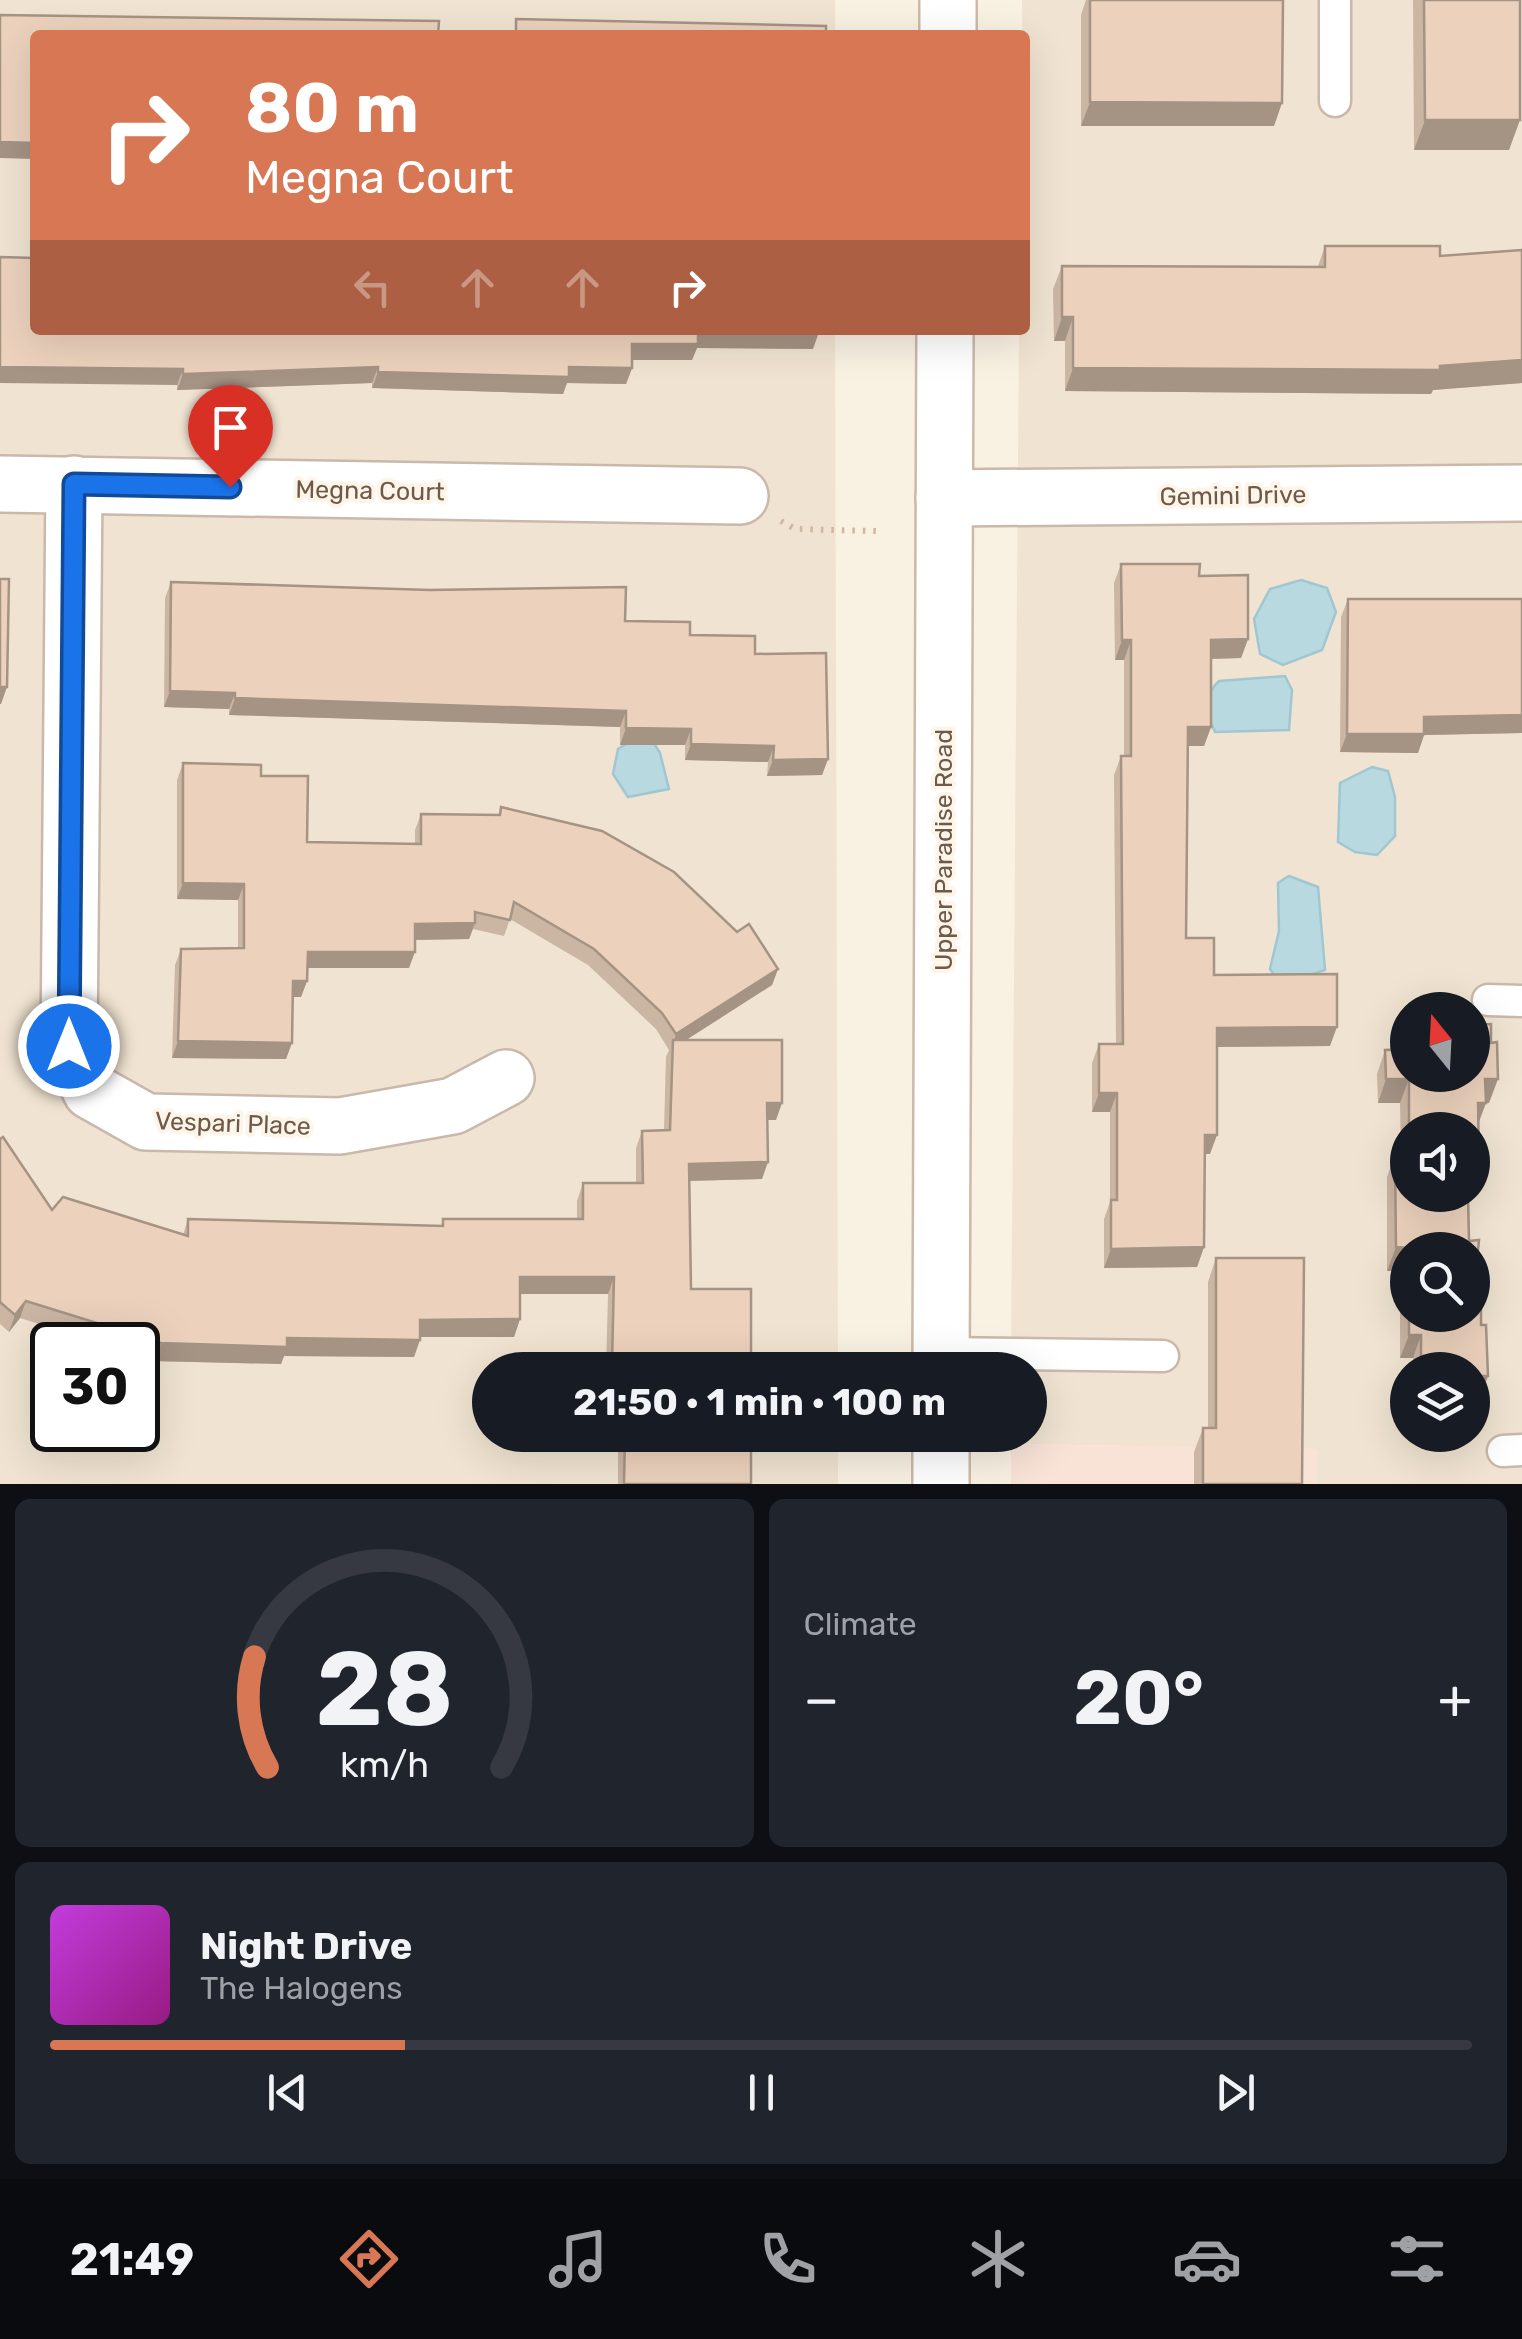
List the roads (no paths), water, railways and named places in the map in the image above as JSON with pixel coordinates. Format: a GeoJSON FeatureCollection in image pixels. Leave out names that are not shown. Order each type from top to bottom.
{"type":"FeatureCollection","features":[{"type":"Feature","properties":{"kind":"street"},"geometry":{"type":"LineString","coordinates":[[948,0],[948,30]]}},
{"type":"Feature","properties":{"kind":"street","name":"Upper Paradise Road"},"geometry":{"type":"LineString","coordinates":[[941,1352],[946,335]]}},
{"type":"Feature","properties":{"kind":"street","name":"Megna Court"},"geometry":{"type":"LineString","coordinates":[[0,484],[740,496]]}},
{"type":"Feature","properties":{"kind":"street","name":"Vespari Place"},"geometry":{"type":"LineString","coordinates":[[74,484],[69,1046],[91,1091],[146,1122],[340,1126],[454,1106],[506,1078]]}},
{"type":"Feature","properties":{"kind":"street","name":"Gemini Drive"},"geometry":{"type":"LineString","coordinates":[[944,498],[1522,493]]}},
{"type":"Feature","properties":{"kind":"street"},"geometry":{"type":"LineString","coordinates":[[941,1452],[941,1484]]}},
{"type":"Feature","properties":{"kind":"lane"},"geometry":{"type":"LineString","coordinates":[[1335,0],[1335,100]]}},
{"type":"Feature","properties":{"kind":"lane"},"geometry":{"type":"LineString","coordinates":[[1490,1000],[1522,1001]]}},
{"type":"Feature","properties":{"kind":"lane"},"geometry":{"type":"LineString","coordinates":[[1047,1359],[1163,1356]]}},
{"type":"Feature","properties":{"kind":"water"},"geometry":{"type":"Polygon","coordinates":[[[1301,580],[1327,588],[1336,612],[1322,650],[1283,665],[1260,654],[1254,619],[1270,589],[1301,580]]]}},
{"type":"Feature","properties":{"kind":"water"},"geometry":{"type":"Polygon","coordinates":[[[1285,676],[1292,690],[1289,730],[1215,732],[1207,705],[1219,681],[1285,676]]]}},
{"type":"Feature","properties":{"kind":"water"},"geometry":{"type":"Polygon","coordinates":[[[632,740],[652,740],[660,753],[669,789],[628,797],[613,774],[618,749],[632,740]]]}},
{"type":"Feature","properties":{"kind":"water"},"geometry":{"type":"Polygon","coordinates":[[[1372,767],[1388,771],[1395,797],[1395,836],[1377,855],[1355,852],[1338,842],[1340,783],[1372,767]]]}},
{"type":"Feature","properties":{"kind":"water"},"geometry":{"type":"Polygon","coordinates":[[[1289,876],[1318,887],[1325,970],[1281,985],[1270,969],[1279,931],[1278,883],[1289,876]]]}}]}
